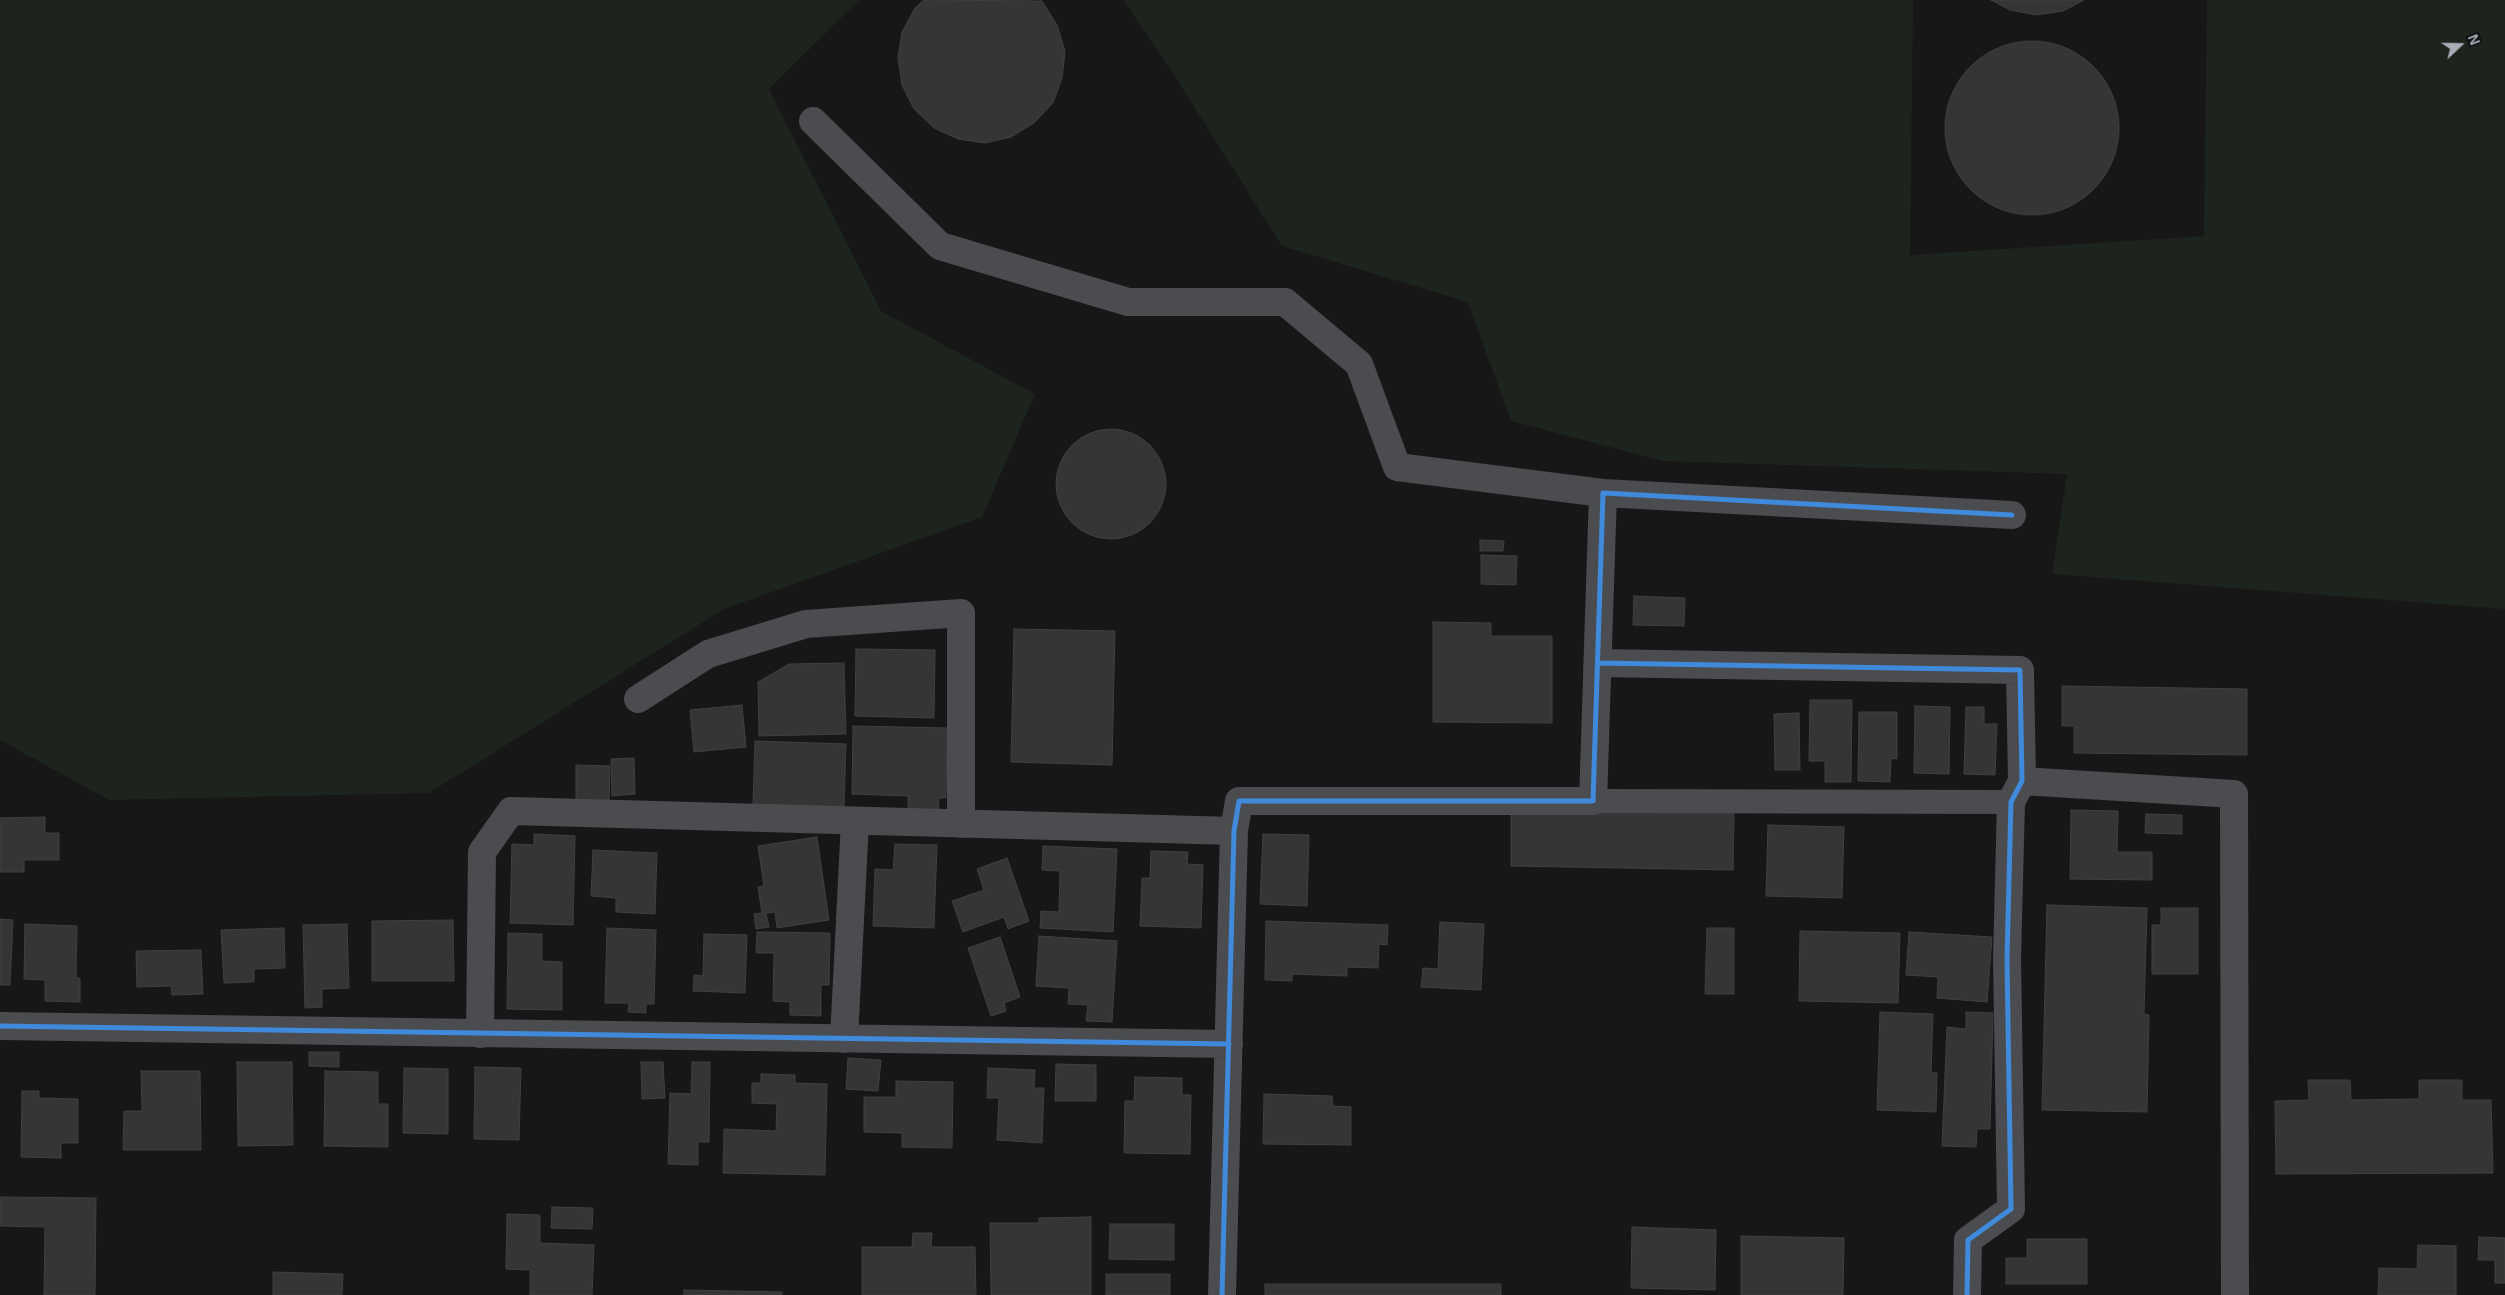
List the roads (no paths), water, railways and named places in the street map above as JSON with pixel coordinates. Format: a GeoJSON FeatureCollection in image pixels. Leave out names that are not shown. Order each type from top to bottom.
{"type":"FeatureCollection","features":[{"type":"Feature","properties":{"kind":"street"},"geometry":{"type":"LineString","coordinates":[[813,121],[940,246],[1128,302],[1285,302],[1359,364],[1397,467],[1603,493],[2012,515]]}},
{"type":"Feature","properties":{"kind":"street"},"geometry":{"type":"LineString","coordinates":[[1222,1295],[1234,831],[1239,801],[1593,801],[1603,493]]}},
{"type":"Feature","properties":{"kind":"street"},"geometry":{"type":"LineString","coordinates":[[638,699],[708,654],[806,624],[961,613],[961,824]]}},
{"type":"Feature","properties":{"kind":"street"},"geometry":{"type":"LineString","coordinates":[[1598,663],[2020,670],[2007,959],[2011,1209],[1968,1240],[1967,1295]]}},
{"type":"Feature","properties":{"kind":"street"},"geometry":{"type":"LineString","coordinates":[[2016,792],[2234,794],[2235,1295]]}},
{"type":"Feature","properties":{"kind":"street"},"geometry":{"type":"LineString","coordinates":[[480,1034],[482,852],[511,811],[1234,831]]}},
{"type":"Feature","properties":{"kind":"street"},"geometry":{"type":"LineString","coordinates":[[844,1039],[855,821]]}},
{"type":"Feature","properties":{"kind":"street"},"geometry":{"type":"LineString","coordinates":[[0,1026],[1229,1044]]}},
{"type":"Feature","properties":{"kind":"lane"},"geometry":{"type":"LineString","coordinates":[[1593,801],[2016,792]]}}]}
